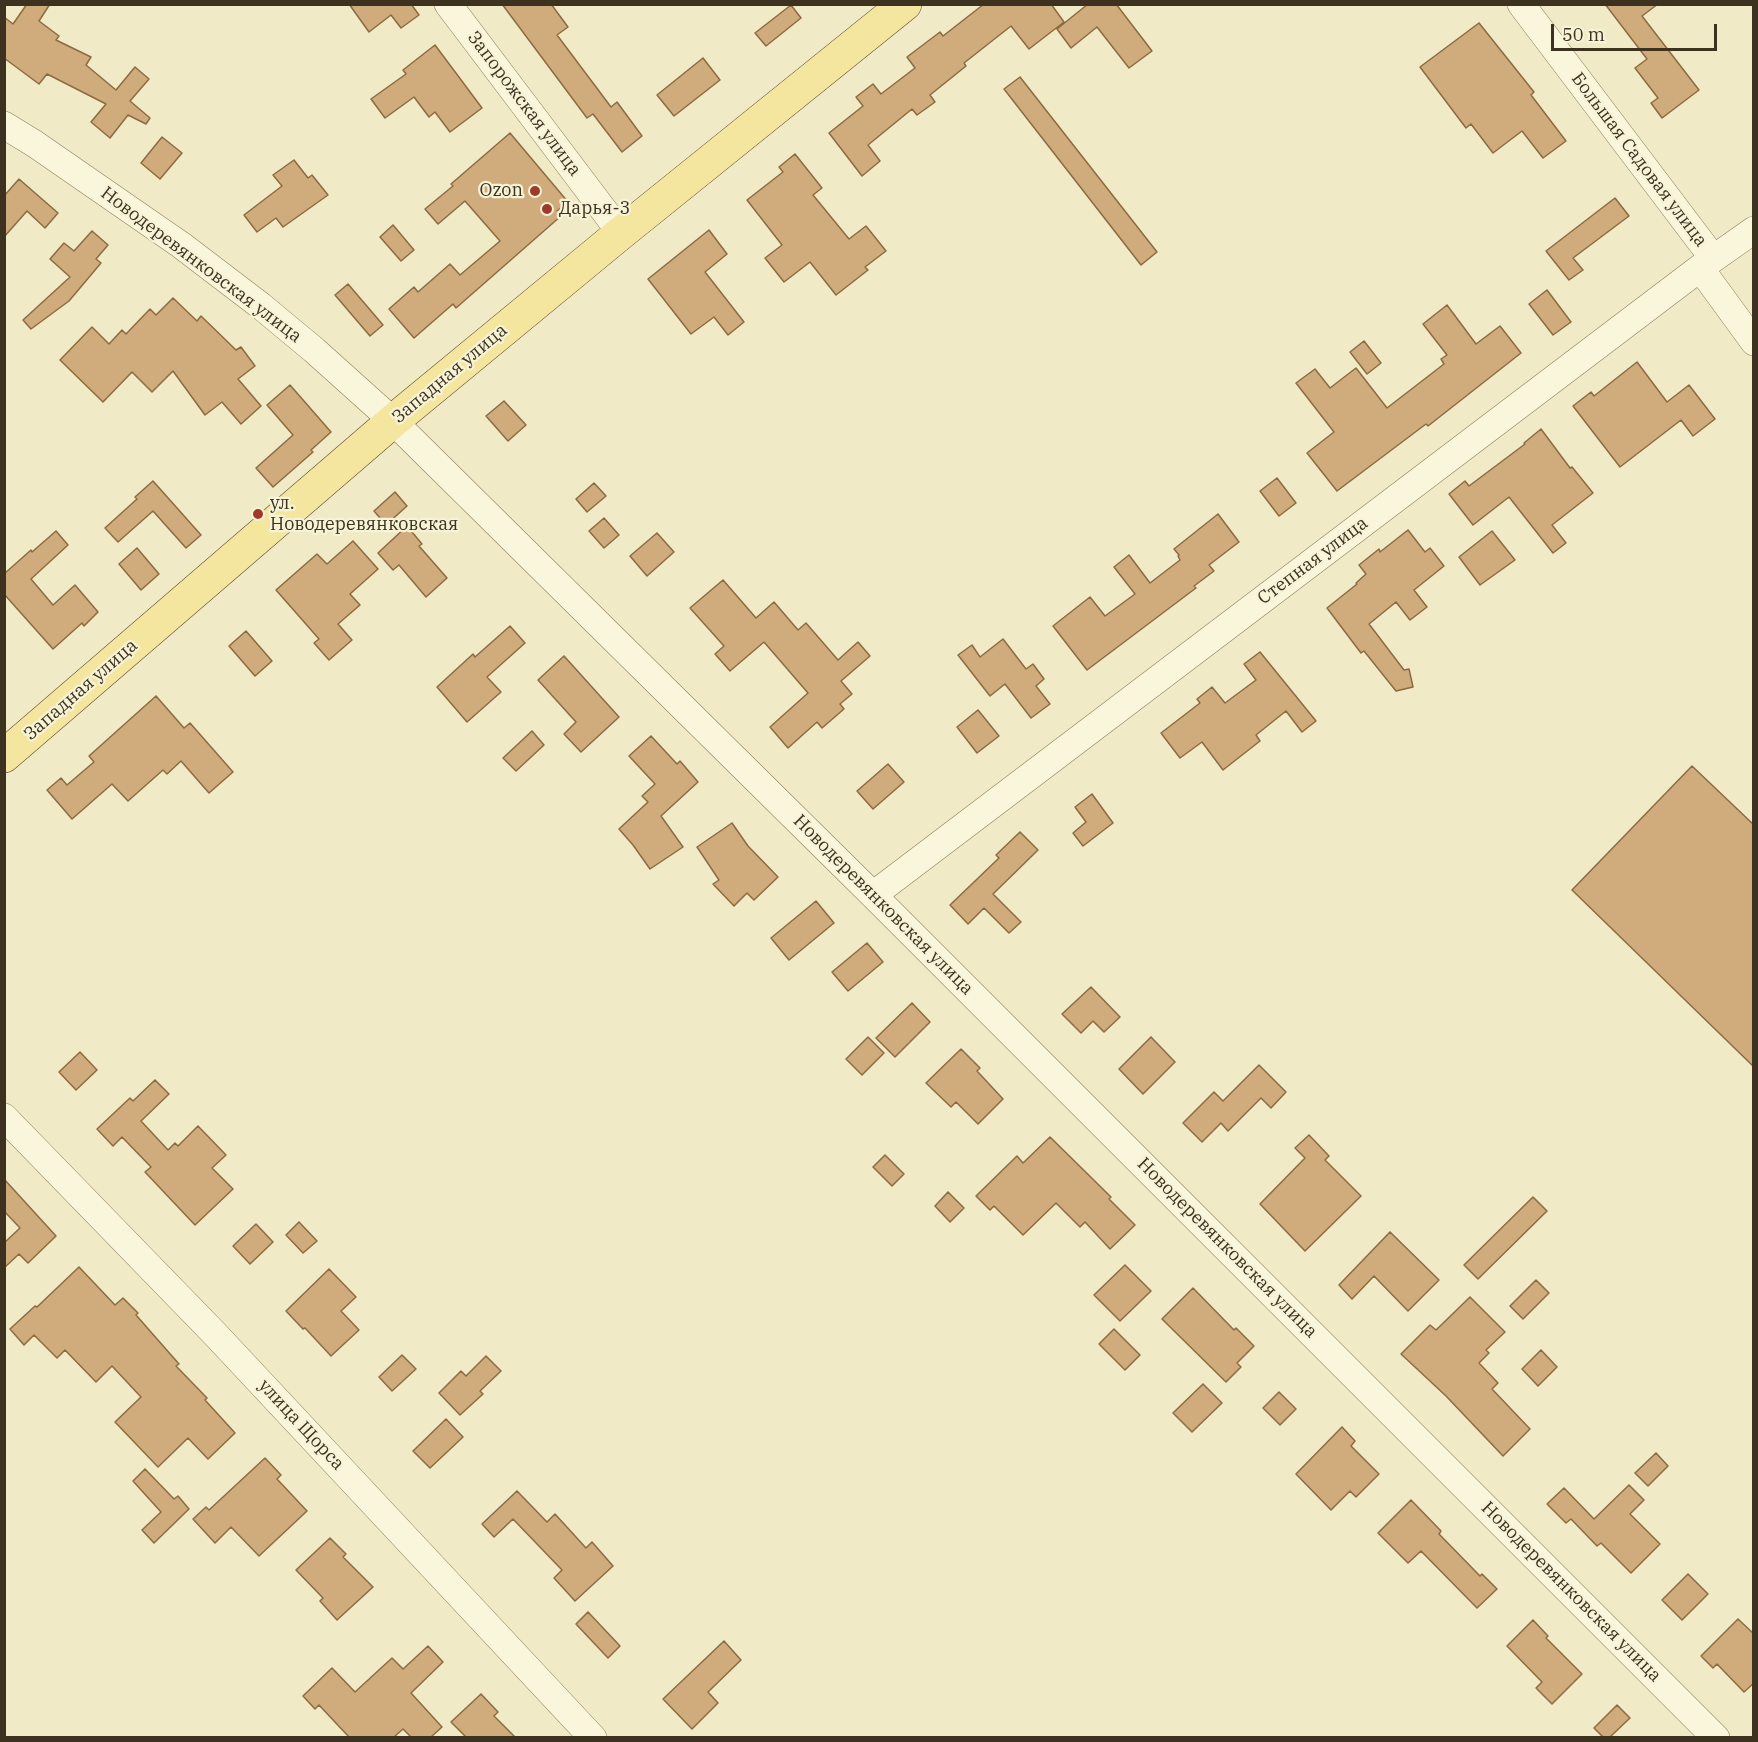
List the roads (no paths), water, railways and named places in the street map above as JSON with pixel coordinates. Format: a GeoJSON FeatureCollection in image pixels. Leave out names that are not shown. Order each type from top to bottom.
{"type":"FeatureCollection","features":[{"type":"Feature","properties":{"kind":"main road","name":"Западная улица"},"geometry":{"type":"LineString","coordinates":[[4,756],[393,422],[621,233],[905,4]]}},
{"type":"Feature","properties":{"kind":"street","name":"Запорожская улица"},"geometry":{"type":"LineString","coordinates":[[448,4],[621,233]]}},
{"type":"Feature","properties":{"kind":"street","name":"Большая Садовая улица"},"geometry":{"type":"LineString","coordinates":[[1521,4],[1707,263],[1754,342]]}},
{"type":"Feature","properties":{"kind":"street","name":"Новодеревянковская улица"},"geometry":{"type":"LineString","coordinates":[[4,125],[181,245],[243,292],[314,350],[393,422],[873,895],[1716,1737]]}},
{"type":"Feature","properties":{"kind":"street","name":"Степная улица"},"geometry":{"type":"LineString","coordinates":[[873,895],[1707,263],[1754,230]]}},
{"type":"Feature","properties":{"kind":"street","name":"улица Щорса"},"geometry":{"type":"LineString","coordinates":[[4,1117],[215,1334],[593,1737]]}},
{"type":"Feature","properties":{"kind":"place","name":"Ozon"},"geometry":{"type":"Point","coordinates":[535,191]}},
{"type":"Feature","properties":{"kind":"place","name":"Дарья-3"},"geometry":{"type":"Point","coordinates":[547,209]}},
{"type":"Feature","properties":{"kind":"place","name":"ул. Новодеревянковская"},"geometry":{"type":"Point","coordinates":[258,514]}}]}
